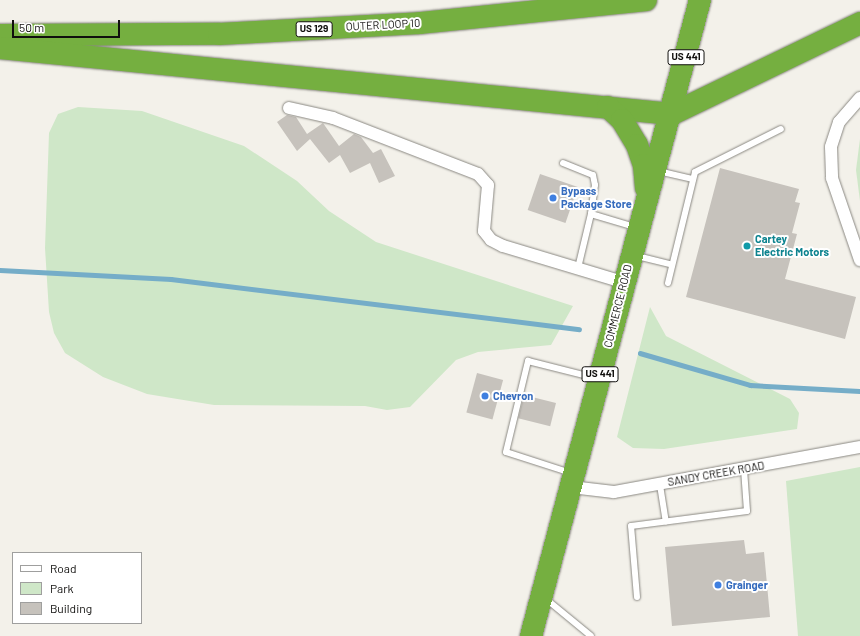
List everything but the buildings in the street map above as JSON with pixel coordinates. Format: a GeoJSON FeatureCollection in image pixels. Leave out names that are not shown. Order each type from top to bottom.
{"type":"FeatureCollection","features":[{"type":"Feature","properties":{"kind":"highway","name":"COMMERCE ROAD"},"geometry":{"type":"LineString","coordinates":[[532,636],[623,282],[647,195],[672,114],[700,0]]}},
{"type":"Feature","properties":{"kind":"highway","name":"OUTER LOOP 10"},"geometry":{"type":"LineString","coordinates":[[0,35],[257,32],[420,23],[636,2]]}},
{"type":"Feature","properties":{"kind":"highway"},"geometry":{"type":"LineString","coordinates":[[0,48],[672,114],[860,23]]}},
{"type":"Feature","properties":{"kind":"highway"},"geometry":{"type":"LineString","coordinates":[[608,107],[622,120],[637,145],[644,165],[647,195]]}},
{"type":"Feature","properties":{"kind":"street"},"geometry":{"type":"LineString","coordinates":[[860,98],[839,122],[831,147],[832,178],[860,260]]}},
{"type":"Feature","properties":{"kind":"street"},"geometry":{"type":"LineString","coordinates":[[289,108],[332,118],[478,174],[486,180],[488,185],[484,231],[491,240],[623,282]]}},
{"type":"Feature","properties":{"kind":"street","name":"SANDY CREEK ROAD"},"geometry":{"type":"LineString","coordinates":[[572,481],[606,493],[744,469],[860,446]]}},
{"type":"Feature","properties":{"kind":"lane"},"geometry":{"type":"LineString","coordinates":[[668,283],[695,172],[781,129]]}},
{"type":"Feature","properties":{"kind":"lane"},"geometry":{"type":"LineString","coordinates":[[563,163],[593,175],[595,185],[591,214],[578,268]]}},
{"type":"Feature","properties":{"kind":"lane"},"geometry":{"type":"LineString","coordinates":[[655,170],[693,179]]}},
{"type":"Feature","properties":{"kind":"lane"},"geometry":{"type":"LineString","coordinates":[[591,214],[638,228]]}},
{"type":"Feature","properties":{"kind":"lane"},"geometry":{"type":"LineString","coordinates":[[631,254],[672,265]]}},
{"type":"Feature","properties":{"kind":"lane"},"geometry":{"type":"LineString","coordinates":[[572,481],[506,452],[528,361],[599,379]]}},
{"type":"Feature","properties":{"kind":"lane"},"geometry":{"type":"LineString","coordinates":[[637,597],[631,526],[747,511],[744,469]]}},
{"type":"Feature","properties":{"kind":"lane"},"geometry":{"type":"LineString","coordinates":[[660,484],[666,522]]}},
{"type":"Feature","properties":{"kind":"lane"},"geometry":{"type":"LineString","coordinates":[[542,596],[591,636]]}},
{"type":"Feature","properties":{"kind":"green space"},"geometry":{"type":"Polygon","coordinates":[[[78,107],[142,111],[244,146],[297,181],[329,211],[376,242],[573,306],[551,345],[478,352],[456,360],[410,407],[387,410],[365,406],[214,405],[147,394],[103,377],[65,353],[54,333],[49,312],[45,248],[49,133],[58,114],[78,107]]]}},
{"type":"Feature","properties":{"kind":"green space"},"geometry":{"type":"Polygon","coordinates":[[[860,139],[860,201],[856,170],[860,139]]]}},
{"type":"Feature","properties":{"kind":"green space"},"geometry":{"type":"Polygon","coordinates":[[[650,307],[666,336],[790,399],[799,413],[797,429],[664,449],[633,448],[617,437],[650,307]]]}},
{"type":"Feature","properties":{"kind":"green space"},"geometry":{"type":"Polygon","coordinates":[[[860,467],[860,636],[798,636],[786,481],[860,467]]]}},
{"type":"Feature","properties":{"kind":"waterway"},"geometry":{"type":"LineString","coordinates":[[0,270],[171,279],[579,329]]}},
{"type":"Feature","properties":{"kind":"waterway"},"geometry":{"type":"LineString","coordinates":[[640,353],[750,385],[860,391]]}},
{"type":"Feature","properties":{"kind":"place","name":"Bypass Package Store"},"geometry":{"type":"Point","coordinates":[553,198]}},
{"type":"Feature","properties":{"kind":"place","name":"Cartey Electric Motors"},"geometry":{"type":"Point","coordinates":[747,246]}},
{"type":"Feature","properties":{"kind":"place","name":"Chevron"},"geometry":{"type":"Point","coordinates":[485,396]}},
{"type":"Feature","properties":{"kind":"place","name":"Grainger"},"geometry":{"type":"Point","coordinates":[718,585]}}]}
